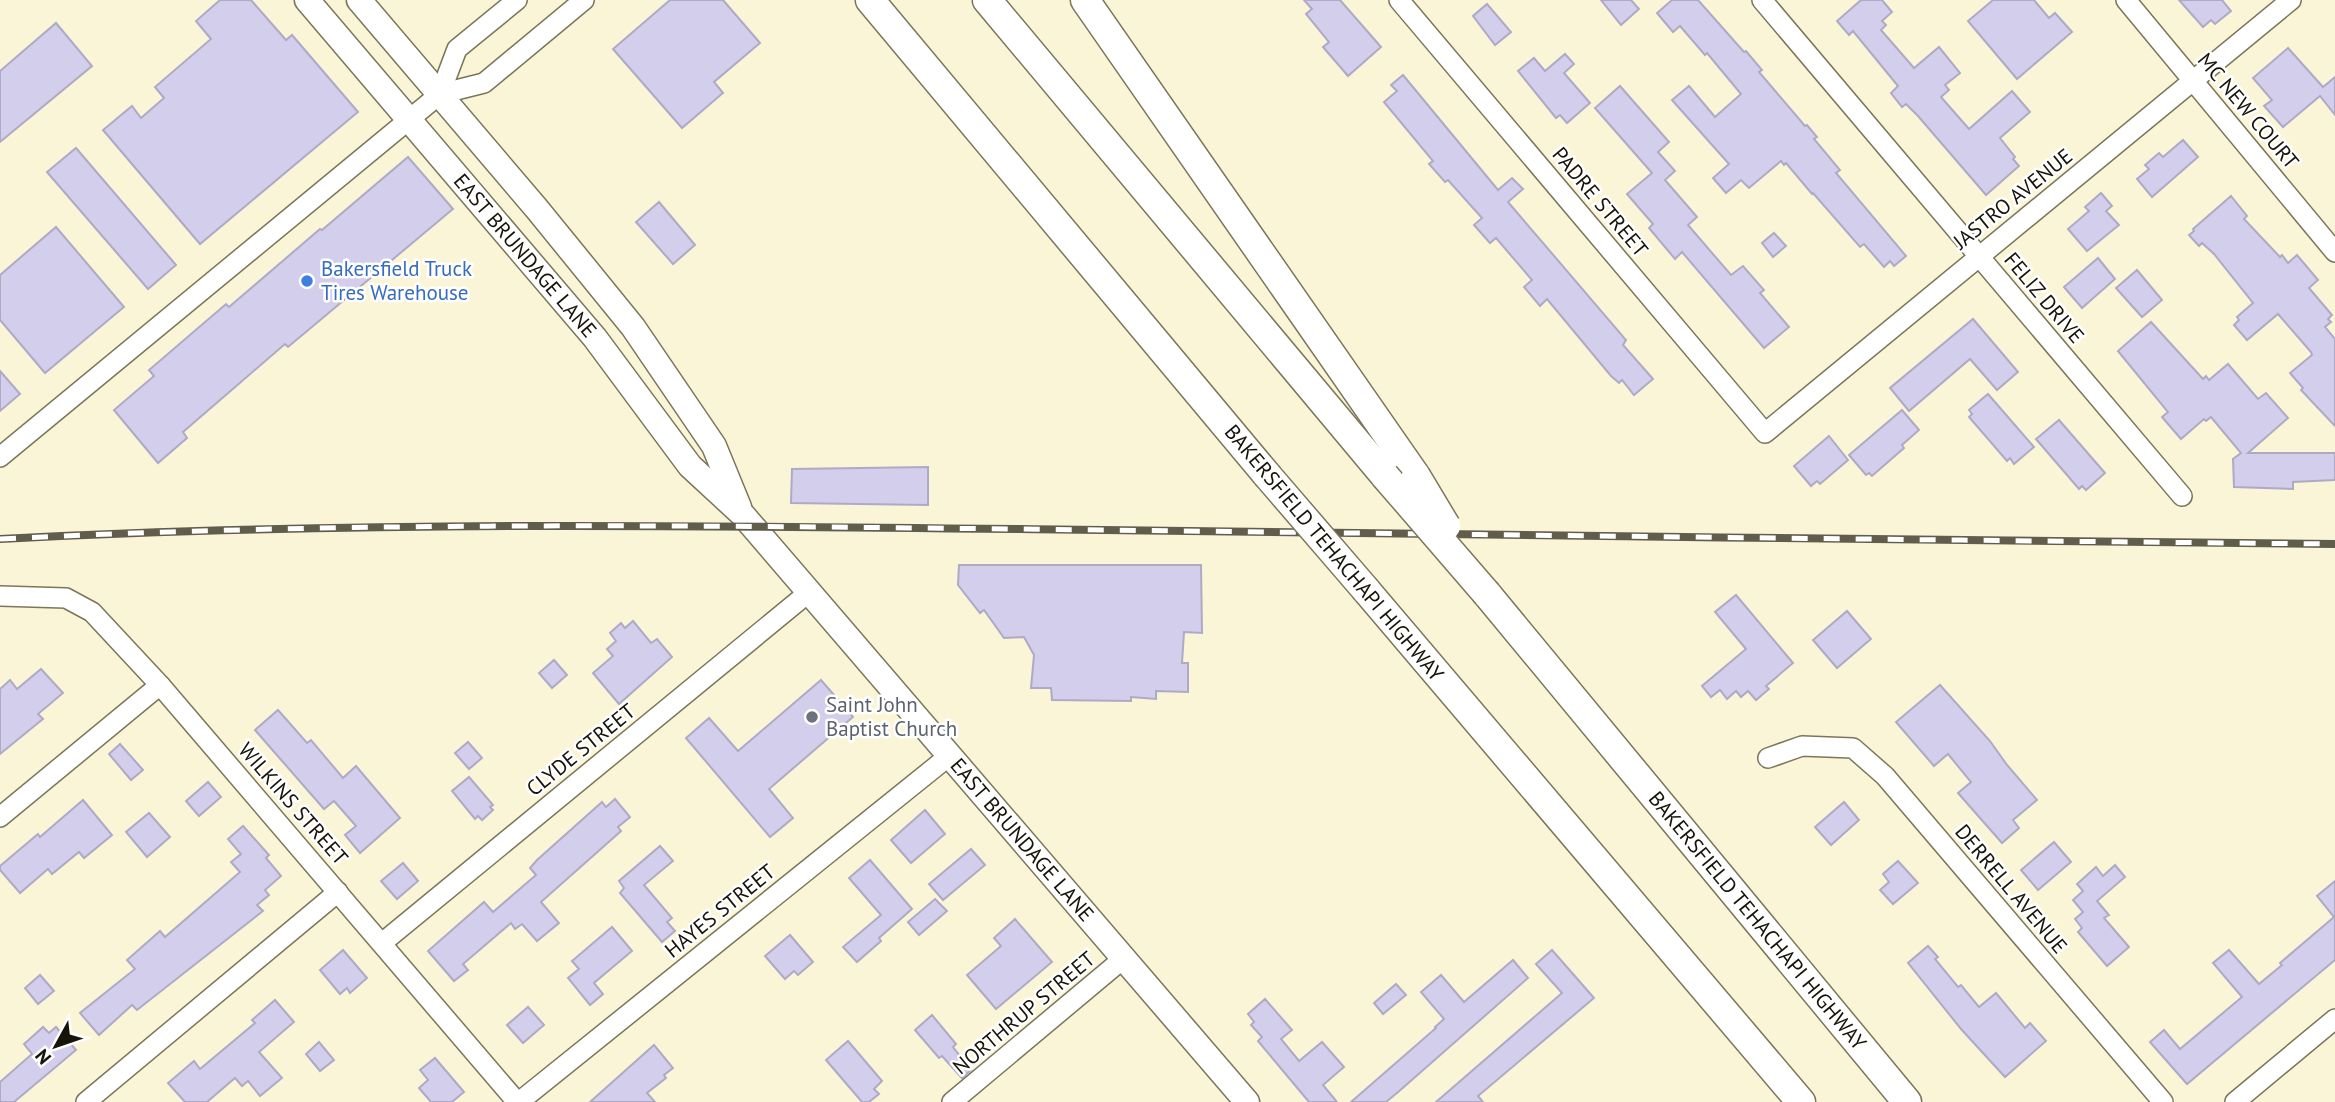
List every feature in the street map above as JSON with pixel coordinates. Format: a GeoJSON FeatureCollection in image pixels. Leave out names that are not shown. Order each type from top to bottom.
{"type":"FeatureCollection","features":[{"type":"Feature","properties":{"kind":"highway","name":"BAKERSFIELD TEHACHAPI HIGHWAY"},"geometry":{"type":"LineString","coordinates":[[870,0],[1267,475],[1801,1102]]}},
{"type":"Feature","properties":{"kind":"highway","name":"BAKERSFIELD TEHACHAPI HIGHWAY"},"geometry":{"type":"LineString","coordinates":[[986,0],[1487,594],[1907,1102]]}},
{"type":"Feature","properties":{"kind":"highway"},"geometry":{"type":"LineString","coordinates":[[1085,0],[1416,477],[1487,594]]}},
{"type":"Feature","properties":{"kind":"main road","name":"EAST BRUNDAGE LANE"},"geometry":{"type":"LineString","coordinates":[[307,0],[595,338],[690,466],[742,514],[1247,1102]]}},
{"type":"Feature","properties":{"kind":"main road","name":"EAST BRUNDAGE LANE"},"geometry":{"type":"LineString","coordinates":[[359,0],[633,327],[714,446],[742,514]]}},
{"type":"Feature","properties":{"kind":"street"},"geometry":{"type":"LineString","coordinates":[[440,94],[457,49],[517,0]]}},
{"type":"Feature","properties":{"kind":"street"},"geometry":{"type":"LineString","coordinates":[[0,457],[440,94],[484,83],[584,0]]}},
{"type":"Feature","properties":{"kind":"street","name":"PADRE STREET"},"geometry":{"type":"LineString","coordinates":[[1399,0],[1765,433]]}},
{"type":"Feature","properties":{"kind":"street","name":"FELIZ DRIVE"},"geometry":{"type":"LineString","coordinates":[[1762,0],[2182,496]]}},
{"type":"Feature","properties":{"kind":"street","name":"MC NEW COURT"},"geometry":{"type":"LineString","coordinates":[[2126,0],[2335,252]]}},
{"type":"Feature","properties":{"kind":"street","name":"JASTRO AVENUE"},"geometry":{"type":"LineString","coordinates":[[1765,433],[2291,0]]}},
{"type":"Feature","properties":{"kind":"street","name":"CLYDE STREET"},"geometry":{"type":"LineString","coordinates":[[382,943],[808,593]]}},
{"type":"Feature","properties":{"kind":"street","name":"WILKINS STREET"},"geometry":{"type":"LineString","coordinates":[[0,596],[66,598],[92,612],[160,685],[518,1102]]}},
{"type":"Feature","properties":{"kind":"street"},"geometry":{"type":"LineString","coordinates":[[0,817],[160,685]]}},
{"type":"Feature","properties":{"kind":"street","name":"DERRELL AVENUE"},"geometry":{"type":"LineString","coordinates":[[1768,758],[1802,746],[1853,748],[1885,776],[2163,1102]]}},
{"type":"Feature","properties":{"kind":"street","name":"HAYES STREET"},"geometry":{"type":"LineString","coordinates":[[518,1102],[949,756]]}},
{"type":"Feature","properties":{"kind":"street"},"geometry":{"type":"LineString","coordinates":[[86,1102],[338,892]]}},
{"type":"Feature","properties":{"kind":"street","name":"NORTHRUP STREET"},"geometry":{"type":"LineString","coordinates":[[952,1102],[1124,958]]}},
{"type":"Feature","properties":{"kind":"street"},"geometry":{"type":"LineString","coordinates":[[2235,1102],[2335,1019]]}},
{"type":"Feature","properties":{"kind":"building"},"geometry":{"type":"Polygon","coordinates":[[[220,0],[251,0],[286,40],[292,35],[358,112],[200,244],[103,130],[132,106],[141,118],[164,98],[155,87],[211,39],[196,21],[220,0]]]}},
{"type":"Feature","properties":{"kind":"building"},"geometry":{"type":"Polygon","coordinates":[[[670,0],[723,0],[760,43],[714,82],[723,93],[682,128],[613,49],[670,0]]]}},
{"type":"Feature","properties":{"kind":"building"},"geometry":{"type":"Polygon","coordinates":[[[1304,0],[1340,0],[1381,47],[1348,76],[1323,47],[1329,42],[1306,14],[1312,9],[1304,0]]]}},
{"type":"Feature","properties":{"kind":"building"},"geometry":{"type":"Polygon","coordinates":[[[1601,0],[1631,0],[1639,9],[1621,25],[1601,0]]]}},
{"type":"Feature","properties":{"kind":"building"},"geometry":{"type":"Polygon","coordinates":[[[1672,0],[1698,0],[1744,52],[1746,51],[1762,70],[1759,72],[1817,137],[1814,139],[1840,170],[1836,173],[1906,256],[1894,266],[1890,261],[1884,267],[1864,244],[1860,247],[1786,163],[1784,165],[1781,161],[1749,188],[1741,180],[1726,193],[1713,178],[1729,164],[1672,100],[1689,86],[1715,117],[1741,94],[1680,26],[1673,32],[1657,13],[1672,0]]]}},
{"type":"Feature","properties":{"kind":"building"},"geometry":{"type":"Polygon","coordinates":[[[1861,0],[1882,0],[1892,12],[1882,21],[1886,25],[1881,30],[1914,68],[1939,47],[1960,73],[1945,85],[1949,90],[1941,97],[1969,129],[2012,91],[2030,112],[2000,138],[2019,166],[1986,195],[1918,116],[1906,104],[1902,107],[1891,93],[1898,86],[1853,31],[1849,35],[1837,21],[1861,0]]]}},
{"type":"Feature","properties":{"kind":"building"},"geometry":{"type":"Polygon","coordinates":[[[1993,0],[2034,0],[2049,18],[2055,13],[2072,32],[2017,79],[1968,21],[1993,0]]]}},
{"type":"Feature","properties":{"kind":"building"},"geometry":{"type":"Polygon","coordinates":[[[2179,0],[2222,0],[2231,11],[2215,24],[2211,20],[2203,27],[2179,0]]]}},
{"type":"Feature","properties":{"kind":"building"},"geometry":{"type":"Polygon","coordinates":[[[1487,4],[1511,32],[1495,45],[1473,16],[1487,4]]]}},
{"type":"Feature","properties":{"kind":"building"},"geometry":{"type":"Polygon","coordinates":[[[56,23],[92,66],[0,142],[0,71],[56,23]]]}},
{"type":"Feature","properties":{"kind":"building"},"geometry":{"type":"Polygon","coordinates":[[[2288,48],[2323,87],[2335,77],[2335,115],[2320,96],[2283,127],[2264,106],[2272,100],[2253,78],[2288,48]]]}},
{"type":"Feature","properties":{"kind":"building"},"geometry":{"type":"Polygon","coordinates":[[[1565,54],[1574,64],[1564,73],[1590,103],[1567,123],[1560,115],[1556,118],[1518,71],[1534,58],[1545,71],[1565,54]]]}},
{"type":"Feature","properties":{"kind":"building"},"geometry":{"type":"Polygon","coordinates":[[[1403,75],[1498,190],[1512,178],[1523,189],[1508,202],[1626,340],[1623,345],[1653,379],[1634,395],[1622,380],[1619,383],[1611,376],[1547,299],[1540,306],[1524,287],[1532,280],[1496,238],[1490,243],[1474,225],[1482,218],[1448,180],[1445,182],[1429,164],[1433,161],[1384,102],[1397,91],[1391,85],[1403,75]]]}},
{"type":"Feature","properties":{"kind":"building"},"geometry":{"type":"Polygon","coordinates":[[[1620,86],[1669,142],[1658,152],[1675,171],[1665,180],[1697,217],[1688,225],[1731,275],[1743,266],[1764,290],[1760,293],[1789,327],[1764,348],[1682,252],[1675,259],[1649,228],[1653,224],[1627,194],[1652,173],[1595,108],[1620,86]]]}},
{"type":"Feature","properties":{"kind":"building"},"geometry":{"type":"Polygon","coordinates":[[[2183,140],[2198,157],[2152,197],[2137,179],[2149,169],[2145,165],[2159,153],[2163,157],[2183,140]]]}},
{"type":"Feature","properties":{"kind":"building"},"geometry":{"type":"Polygon","coordinates":[[[76,148],[176,265],[148,289],[47,172],[76,148]]]}},
{"type":"Feature","properties":{"kind":"building"},"geometry":{"type":"Polygon","coordinates":[[[408,157],[453,209],[288,347],[285,344],[183,432],[187,438],[158,463],[114,410],[154,376],[149,370],[226,304],[229,307],[408,157]]]}},
{"type":"Feature","properties":{"kind":"building"},"geometry":{"type":"Polygon","coordinates":[[[2101,193],[2112,206],[2106,211],[2119,225],[2087,251],[2068,229],[2089,211],[2085,207],[2101,193]]]}},
{"type":"Feature","properties":{"kind":"building"},"geometry":{"type":"Polygon","coordinates":[[[2231,196],[2247,216],[2244,219],[2280,257],[2282,255],[2288,263],[2297,255],[2318,280],[2309,288],[2332,315],[2328,319],[2331,322],[2325,327],[2335,339],[2335,426],[2301,390],[2303,388],[2290,373],[2312,355],[2311,352],[2278,314],[2247,340],[2234,325],[2239,320],[2237,317],[2253,303],[2214,254],[2202,243],[2199,246],[2189,235],[2231,196]]]}},
{"type":"Feature","properties":{"kind":"building"},"geometry":{"type":"Polygon","coordinates":[[[659,202],[695,245],[673,264],[636,222],[659,202]]]}},
{"type":"Feature","properties":{"kind":"building"},"geometry":{"type":"Polygon","coordinates":[[[56,227],[124,307],[45,373],[0,320],[0,275],[56,227]]]}},
{"type":"Feature","properties":{"kind":"building"},"geometry":{"type":"Polygon","coordinates":[[[1774,233],[1786,246],[1773,257],[1762,243],[1774,233]]]}},
{"type":"Feature","properties":{"kind":"building"},"geometry":{"type":"Polygon","coordinates":[[[2098,258],[2115,279],[2082,308],[2064,287],[2098,258]]]}},
{"type":"Feature","properties":{"kind":"building"},"geometry":{"type":"Polygon","coordinates":[[[2137,270],[2162,300],[2142,317],[2116,288],[2137,270]]]}},
{"type":"Feature","properties":{"kind":"building"},"geometry":{"type":"Polygon","coordinates":[[[1973,319],[2018,372],[1997,390],[1970,359],[1909,411],[1890,388],[1973,319]]]}},
{"type":"Feature","properties":{"kind":"building"},"geometry":{"type":"Polygon","coordinates":[[[2151,322],[2203,379],[2206,376],[2209,380],[2228,364],[2258,399],[2266,393],[2288,418],[2248,453],[2335,453],[2335,480],[2293,482],[2293,489],[2234,487],[2233,459],[2241,453],[2211,417],[2206,421],[2204,419],[2181,439],[2162,417],[2168,412],[2118,351],[2151,322]]]}},
{"type":"Feature","properties":{"kind":"building"},"geometry":{"type":"Polygon","coordinates":[[[0,371],[20,394],[0,411],[0,371]]]}},
{"type":"Feature","properties":{"kind":"building"},"geometry":{"type":"Polygon","coordinates":[[[1988,394],[2034,447],[2014,464],[2010,458],[2007,461],[1969,417],[1972,414],[1969,410],[1988,394]]]}},
{"type":"Feature","properties":{"kind":"building"},"geometry":{"type":"Polygon","coordinates":[[[1902,410],[1919,430],[1902,445],[1904,448],[1872,476],[1869,473],[1866,475],[1849,455],[1902,410]]]}},
{"type":"Feature","properties":{"kind":"building"},"geometry":{"type":"Polygon","coordinates":[[[2059,420],[2105,473],[2086,490],[2082,486],[2079,489],[2036,439],[2059,420]]]}},
{"type":"Feature","properties":{"kind":"building"},"geometry":{"type":"Polygon","coordinates":[[[1829,436],[1848,460],[1820,484],[1817,481],[1811,486],[1794,466],[1829,436]]]}},
{"type":"Feature","properties":{"kind":"building"},"geometry":{"type":"Polygon","coordinates":[[[928,467],[928,505],[791,503],[792,469],[928,467]]]}},
{"type":"Feature","properties":{"kind":"building"},"geometry":{"type":"Polygon","coordinates":[[[959,565],[1201,565],[1202,633],[1184,632],[1182,663],[1188,663],[1188,692],[1156,691],[1156,699],[1131,697],[1131,701],[1052,700],[1051,688],[1031,688],[1034,655],[1024,637],[1004,638],[984,610],[980,613],[958,585],[959,565]]]}},
{"type":"Feature","properties":{"kind":"building"},"geometry":{"type":"Polygon","coordinates":[[[1736,595],[1793,663],[1766,686],[1769,689],[1756,700],[1748,691],[1741,697],[1736,691],[1727,699],[1720,690],[1711,697],[1702,686],[1746,649],[1715,612],[1736,595]]]}},
{"type":"Feature","properties":{"kind":"building"},"geometry":{"type":"Polygon","coordinates":[[[1847,611],[1871,639],[1837,668],[1813,640],[1847,611]]]}},
{"type":"Feature","properties":{"kind":"building"},"geometry":{"type":"Polygon","coordinates":[[[633,621],[651,643],[657,639],[672,657],[619,704],[593,673],[613,656],[607,649],[616,641],[610,633],[621,623],[625,628],[633,621]]]}},
{"type":"Feature","properties":{"kind":"building"},"geometry":{"type":"Polygon","coordinates":[[[554,660],[567,675],[552,688],[539,673],[554,660]]]}},
{"type":"Feature","properties":{"kind":"building"},"geometry":{"type":"Polygon","coordinates":[[[41,669],[63,693],[38,714],[43,719],[0,754],[0,689],[10,680],[17,689],[41,669]]]}},
{"type":"Feature","properties":{"kind":"building"},"geometry":{"type":"Polygon","coordinates":[[[821,680],[853,717],[769,789],[793,818],[770,837],[686,738],[709,718],[738,751],[821,680]]]}},
{"type":"Feature","properties":{"kind":"building"},"geometry":{"type":"Polygon","coordinates":[[[1940,685],[1990,741],[2037,800],[2013,820],[2019,828],[2002,843],[1958,793],[1971,782],[1948,754],[1934,766],[1896,722],[1940,685]]]}},
{"type":"Feature","properties":{"kind":"building"},"geometry":{"type":"Polygon","coordinates":[[[278,710],[307,743],[311,740],[343,778],[356,766],[400,818],[360,853],[345,835],[356,826],[334,801],[324,809],[255,730],[278,710]]]}},
{"type":"Feature","properties":{"kind":"building"},"geometry":{"type":"Polygon","coordinates":[[[468,742],[482,758],[469,769],[455,753],[468,742]]]}},
{"type":"Feature","properties":{"kind":"building"},"geometry":{"type":"Polygon","coordinates":[[[120,744],[143,770],[131,780],[109,754],[120,744]]]}},
{"type":"Feature","properties":{"kind":"building"},"geometry":{"type":"Polygon","coordinates":[[[469,777],[493,805],[490,807],[493,810],[482,820],[478,816],[475,819],[452,791],[469,777]]]}},
{"type":"Feature","properties":{"kind":"building"},"geometry":{"type":"Polygon","coordinates":[[[208,782],[221,797],[199,816],[186,801],[208,782]]]}},
{"type":"Feature","properties":{"kind":"building"},"geometry":{"type":"Polygon","coordinates":[[[615,799],[630,817],[618,827],[621,831],[541,902],[559,923],[537,941],[522,924],[515,929],[511,923],[463,964],[468,970],[454,981],[428,951],[484,902],[493,912],[536,875],[530,868],[537,860],[602,802],[606,807],[615,799]]]}},
{"type":"Feature","properties":{"kind":"building"},"geometry":{"type":"Polygon","coordinates":[[[83,800],[112,835],[84,858],[79,852],[52,874],[48,869],[20,893],[0,870],[0,866],[38,834],[40,837],[83,800]]]}},
{"type":"Feature","properties":{"kind":"building"},"geometry":{"type":"Polygon","coordinates":[[[1844,802],[1859,820],[1831,845],[1815,827],[1844,802]]]}},
{"type":"Feature","properties":{"kind":"building"},"geometry":{"type":"Polygon","coordinates":[[[925,810],[945,834],[911,863],[891,840],[925,810]]]}},
{"type":"Feature","properties":{"kind":"building"},"geometry":{"type":"Polygon","coordinates":[[[149,813],[170,837],[147,857],[126,832],[149,813]]]}},
{"type":"Feature","properties":{"kind":"building"},"geometry":{"type":"Polygon","coordinates":[[[243,826],[269,855],[266,858],[281,876],[265,890],[269,895],[257,905],[263,911],[137,1010],[132,1005],[99,1035],[80,1013],[135,969],[127,960],[160,931],[165,937],[240,872],[231,862],[241,854],[228,839],[243,826]]]}},
{"type":"Feature","properties":{"kind":"building"},"geometry":{"type":"Polygon","coordinates":[[[2054,842],[2071,862],[2038,890],[2021,870],[2054,842]]]}},
{"type":"Feature","properties":{"kind":"building"},"geometry":{"type":"Polygon","coordinates":[[[660,846],[673,861],[644,885],[672,918],[667,922],[675,931],[662,942],[620,893],[624,888],[619,881],[660,846]]]}},
{"type":"Feature","properties":{"kind":"building"},"geometry":{"type":"Polygon","coordinates":[[[971,849],[985,865],[943,900],[929,884],[971,849]]]}},
{"type":"Feature","properties":{"kind":"building"},"geometry":{"type":"Polygon","coordinates":[[[870,860],[912,909],[857,962],[843,947],[881,915],[849,878],[870,860]]]}},
{"type":"Feature","properties":{"kind":"building"},"geometry":{"type":"Polygon","coordinates":[[[1898,861],[1918,883],[1893,904],[1880,890],[1889,882],[1883,874],[1898,861]]]}},
{"type":"Feature","properties":{"kind":"building"},"geometry":{"type":"Polygon","coordinates":[[[403,863],[418,881],[397,899],[381,881],[403,863]]]}},
{"type":"Feature","properties":{"kind":"building"},"geometry":{"type":"Polygon","coordinates":[[[2115,865],[2125,877],[2097,901],[2109,915],[2104,918],[2129,947],[2107,966],[2078,932],[2082,928],[2075,919],[2083,912],[2073,900],[2083,891],[2077,884],[2096,867],[2103,876],[2115,865]]]}},
{"type":"Feature","properties":{"kind":"building"},"geometry":{"type":"Polygon","coordinates":[[[2335,881],[2335,960],[2187,1084],[2150,1042],[2164,1030],[2180,1049],[2242,997],[2213,963],[2229,950],[2259,984],[2282,965],[2280,963],[2334,917],[2317,896],[2335,881]]]}},
{"type":"Feature","properties":{"kind":"building"},"geometry":{"type":"Polygon","coordinates":[[[935,899],[947,911],[919,935],[908,922],[935,899]]]}},
{"type":"Feature","properties":{"kind":"building"},"geometry":{"type":"Polygon","coordinates":[[[1015,919],[1052,962],[996,1009],[967,975],[1001,946],[994,938],[1015,919]]]}},
{"type":"Feature","properties":{"kind":"building"},"geometry":{"type":"Polygon","coordinates":[[[612,927],[632,951],[594,983],[603,994],[590,1005],[568,978],[579,969],[572,961],[612,927]]]}},
{"type":"Feature","properties":{"kind":"building"},"geometry":{"type":"Polygon","coordinates":[[[790,935],[813,962],[798,975],[794,971],[785,979],[765,956],[790,935]]]}},
{"type":"Feature","properties":{"kind":"building"},"geometry":{"type":"Polygon","coordinates":[[[1928,946],[1958,987],[1961,985],[1979,1007],[1996,993],[2025,1028],[2030,1023],[2046,1041],[2005,1077],[1961,1029],[1908,963],[1928,946]]]}},
{"type":"Feature","properties":{"kind":"building"},"geometry":{"type":"Polygon","coordinates":[[[343,950],[367,978],[350,993],[347,988],[340,994],[320,970],[343,950]]]}},
{"type":"Feature","properties":{"kind":"building"},"geometry":{"type":"Polygon","coordinates":[[[1552,950],[1594,998],[1478,1096],[1483,1102],[1436,1102],[1562,993],[1536,964],[1552,950]]]}},
{"type":"Feature","properties":{"kind":"building"},"geometry":{"type":"Polygon","coordinates":[[[1513,960],[1528,978],[1397,1093],[1386,1102],[1351,1102],[1444,1019],[1421,992],[1441,975],[1464,1002],[1513,960]]]}},
{"type":"Feature","properties":{"kind":"building"},"geometry":{"type":"Polygon","coordinates":[[[40,975],[54,991],[38,1004],[25,988],[40,975]]]}},
{"type":"Feature","properties":{"kind":"building"},"geometry":{"type":"Polygon","coordinates":[[[1396,984],[1406,995],[1383,1014],[1374,1003],[1396,984]]]}},
{"type":"Feature","properties":{"kind":"building"},"geometry":{"type":"Polygon","coordinates":[[[1265,999],[1292,1030],[1281,1039],[1299,1061],[1322,1042],[1344,1067],[1323,1085],[1337,1102],[1309,1102],[1258,1041],[1262,1037],[1251,1025],[1254,1022],[1248,1014],[1265,999]]]}},
{"type":"Feature","properties":{"kind":"building"},"geometry":{"type":"Polygon","coordinates":[[[275,1000],[294,1022],[259,1052],[282,1078],[260,1096],[248,1081],[242,1086],[235,1078],[207,1102],[185,1102],[168,1083],[194,1061],[200,1069],[255,1023],[252,1020],[275,1000]]]}},
{"type":"Feature","properties":{"kind":"building"},"geometry":{"type":"Polygon","coordinates":[[[528,1007],[544,1025],[523,1043],[507,1025],[528,1007]]]}},
{"type":"Feature","properties":{"kind":"building"},"geometry":{"type":"Polygon","coordinates":[[[932,1015],[956,1044],[953,1047],[971,1070],[962,1078],[942,1056],[939,1058],[915,1030],[932,1015]]]}},
{"type":"Feature","properties":{"kind":"building"},"geometry":{"type":"Polygon","coordinates":[[[43,1027],[49,1033],[56,1027],[76,1050],[14,1102],[0,1102],[0,1082],[32,1054],[24,1044],[43,1027]]]}},
{"type":"Feature","properties":{"kind":"building"},"geometry":{"type":"Polygon","coordinates":[[[848,1041],[882,1081],[874,1089],[879,1094],[869,1102],[862,1102],[826,1060],[848,1041]]]}},
{"type":"Feature","properties":{"kind":"building"},"geometry":{"type":"Polygon","coordinates":[[[319,1042],[334,1060],[320,1071],[306,1054],[319,1042]]]}},
{"type":"Feature","properties":{"kind":"building"},"geometry":{"type":"Polygon","coordinates":[[[654,1045],[673,1068],[664,1075],[666,1078],[647,1093],[655,1102],[590,1102],[654,1045]]]}},
{"type":"Feature","properties":{"kind":"building"},"geometry":{"type":"Polygon","coordinates":[[[435,1058],[464,1092],[452,1102],[431,1102],[419,1088],[428,1080],[420,1070],[435,1058]]]}},
{"type":"Feature","properties":{"kind":"railway"},"geometry":{"type":"LineString","coordinates":[[0,539],[276,529],[689,526],[2335,544]]}},
{"type":"Feature","properties":{"kind":"place","name":"Bakersfield Truck Tires Warehouse"},"geometry":{"type":"Point","coordinates":[307,281]}},
{"type":"Feature","properties":{"kind":"place","name":"Saint John Baptist Church"},"geometry":{"type":"Point","coordinates":[812,717]}}]}
